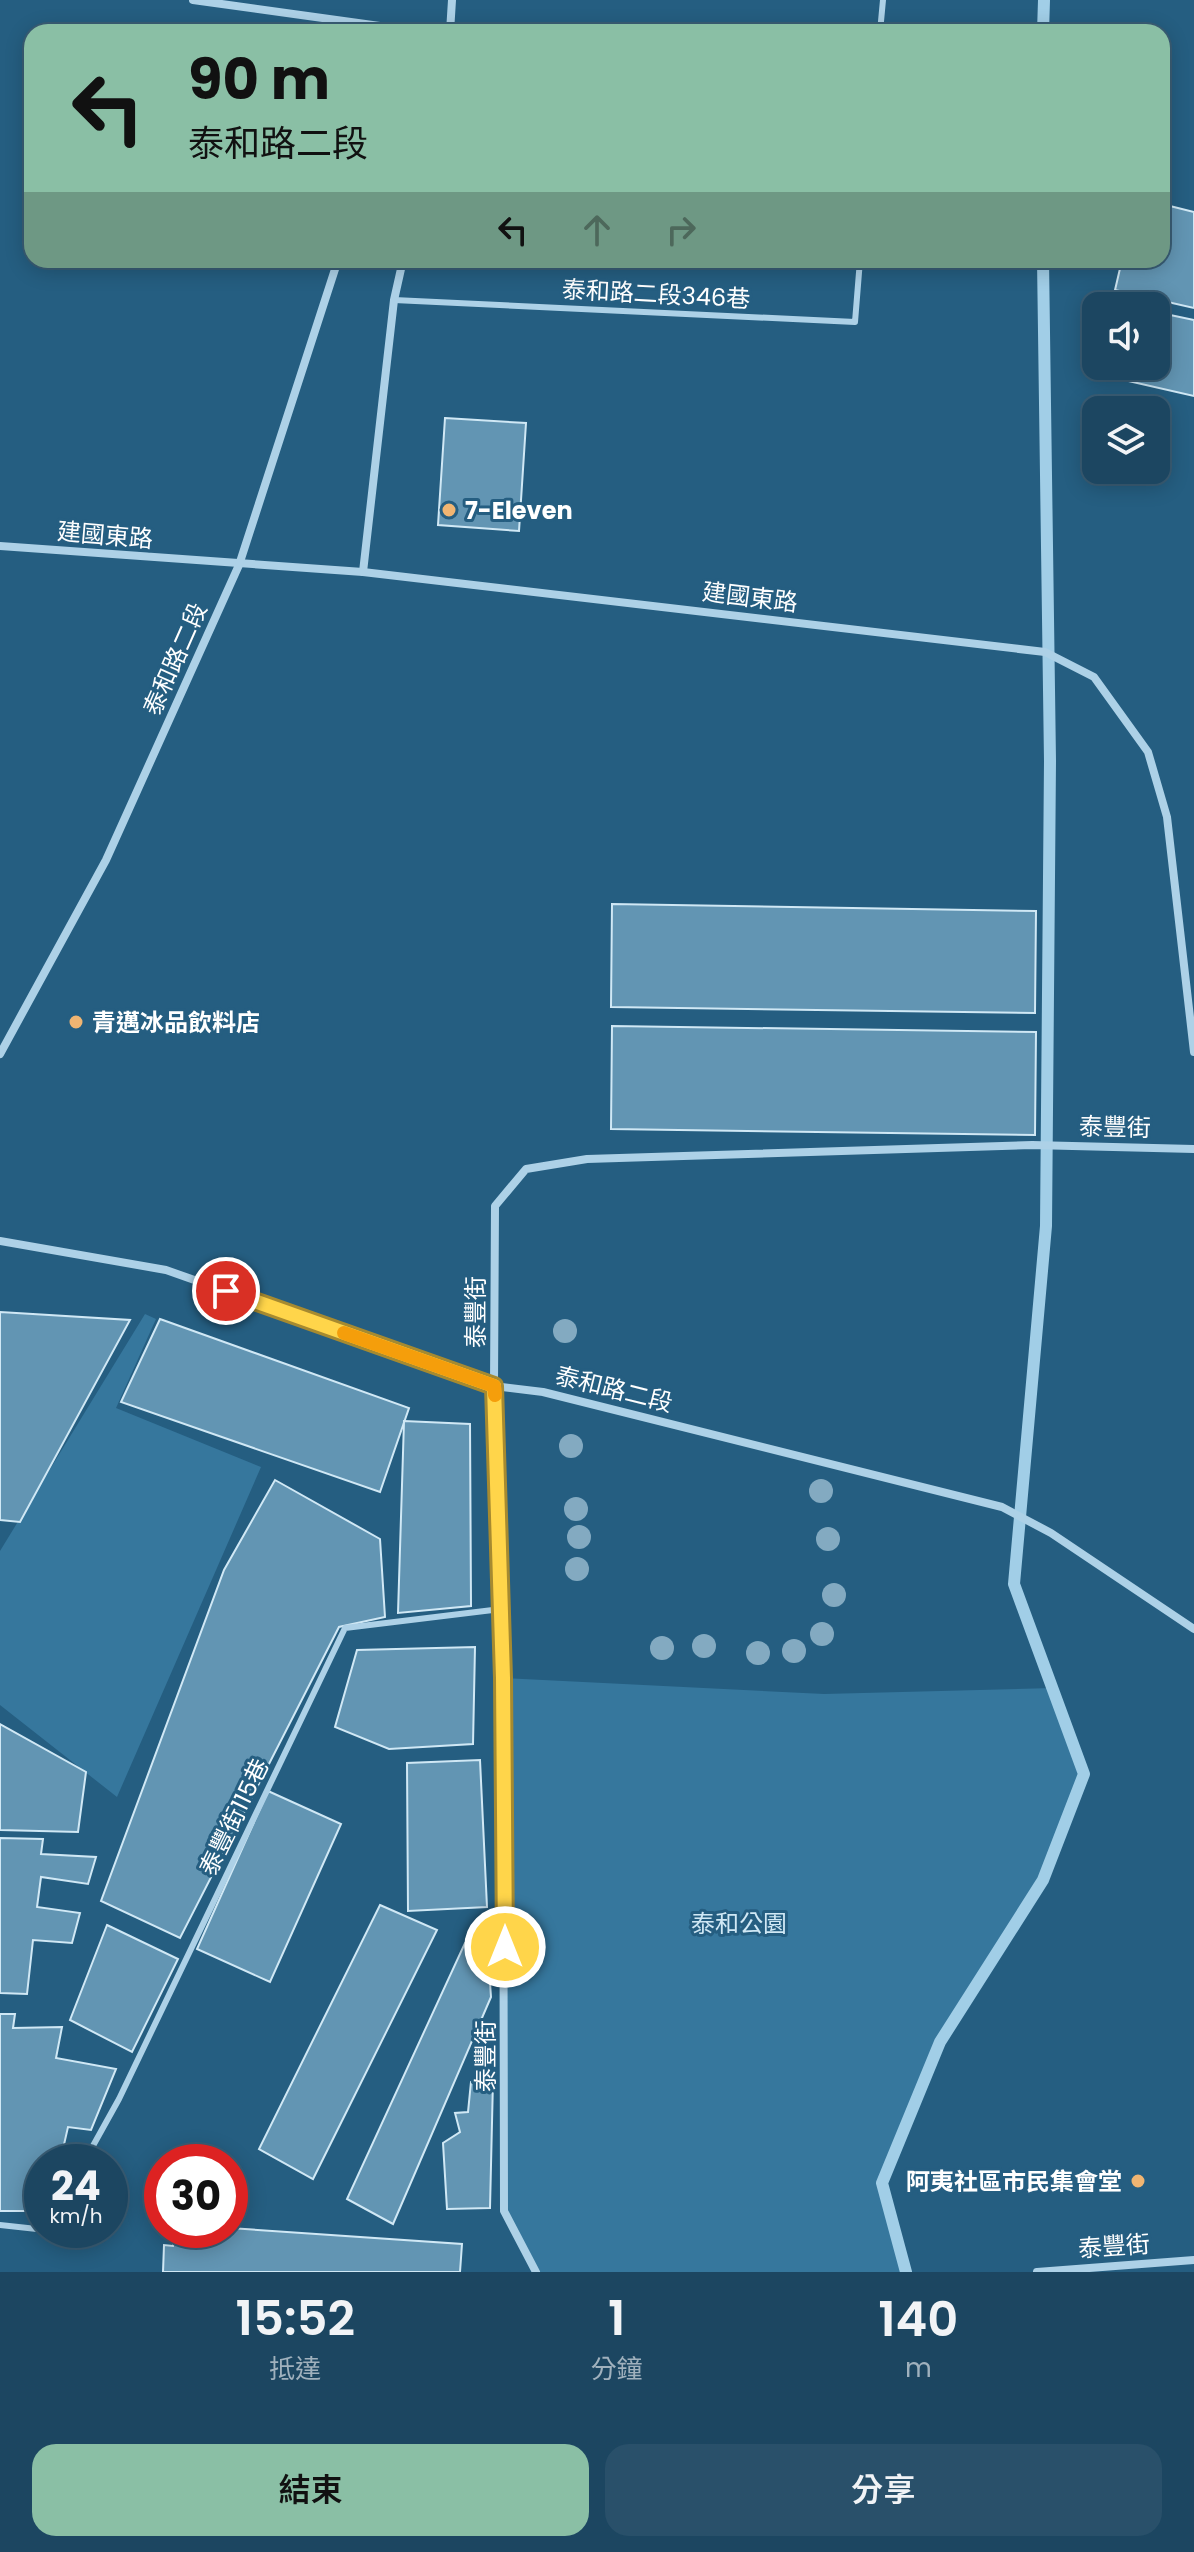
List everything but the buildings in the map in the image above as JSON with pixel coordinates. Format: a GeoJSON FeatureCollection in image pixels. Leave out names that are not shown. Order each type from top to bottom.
{"type":"FeatureCollection","features":[{"type":"Feature","properties":{"kind":"street"},"geometry":{"type":"LineString","coordinates":[[193,0],[366,24]]}},
{"type":"Feature","properties":{"kind":"street"},"geometry":{"type":"LineString","coordinates":[[450,24],[452,0]]}},
{"type":"Feature","properties":{"kind":"street","name":"泰和路二段"},"geometry":{"type":"LineString","coordinates":[[0,1054],[106,860],[239,565],[335,268]]}},
{"type":"Feature","properties":{"kind":"street"},"geometry":{"type":"LineString","coordinates":[[363,572],[394,300],[401,268]]}},
{"type":"Feature","properties":{"kind":"street","name":"建國東路"},"geometry":{"type":"LineString","coordinates":[[0,546],[363,572],[1045,652],[1094,677],[1148,752],[1167,817],[1194,1052]]}},
{"type":"Feature","properties":{"kind":"street","name":"泰豐街"},"geometry":{"type":"LineString","coordinates":[[536,2272],[504,2211],[501,1609],[494,1386],[495,1206],[526,1169],[587,1159],[1032,1145],[1194,1149]]}},
{"type":"Feature","properties":{"kind":"street","name":"泰和路二段"},"geometry":{"type":"LineString","coordinates":[[0,1241],[166,1270],[494,1386],[543,1392],[1006,1510],[1051,1533],[1194,1629]]}},
{"type":"Feature","properties":{"kind":"street","name":"泰豐街"},"geometry":{"type":"LineString","coordinates":[[1037,2272],[1194,2260]]}},
{"type":"Feature","properties":{"kind":"lane"},"geometry":{"type":"LineString","coordinates":[[881,24],[883,0]]}},
{"type":"Feature","properties":{"kind":"lane","name":"泰和路二段346巷"},"geometry":{"type":"LineString","coordinates":[[394,300],[855,322],[859,268]]}},
{"type":"Feature","properties":{"kind":"lane","name":"泰豐街115巷"},"geometry":{"type":"LineString","coordinates":[[94,2144],[119,2099],[345,1628],[501,1609]]}},
{"type":"Feature","properties":{"kind":"lane"},"geometry":{"type":"LineString","coordinates":[[0,2225],[24,2228]]}},
{"type":"Feature","properties":{"kind":"green space"},"geometry":{"type":"Polygon","coordinates":[[[145,1314],[156,1319],[116,1408],[261,1467],[117,1797],[0,1705],[0,1551],[145,1314]]]}},
{"type":"Feature","properties":{"kind":"green space","name":"泰和公園"},"geometry":{"type":"Polygon","coordinates":[[[503,1678],[824,1694],[1053,1688],[1084,1774],[1043,1880],[940,2042],[882,2183],[906,2272],[536,2272],[504,2211],[503,1678]]]}},
{"type":"Feature","properties":{"kind":"waterway"},"geometry":{"type":"LineString","coordinates":[[1043,24],[1044,0]]}},
{"type":"Feature","properties":{"kind":"waterway"},"geometry":{"type":"LineString","coordinates":[[906,2272],[882,2183],[940,2042],[1043,1880],[1084,1774],[1014,1584],[1046,1226],[1050,761],[1043,268]]}},
{"type":"Feature","properties":{"kind":"slow traffic"},"geometry":{"type":"LineString","coordinates":[[344,1333],[494,1386],[495,1395]]}},
{"type":"Feature","properties":{"kind":"place","name":"7-Eleven"},"geometry":{"type":"Point","coordinates":[449,510]}},
{"type":"Feature","properties":{"kind":"place","name":"青邁冰品飲料店"},"geometry":{"type":"Point","coordinates":[76,1022]}},
{"type":"Feature","properties":{"kind":"place","name":"阿夷社區市民集會堂"},"geometry":{"type":"Point","coordinates":[1138,2181]}},
{"type":"Feature","properties":{"kind":"route"},"geometry":{"type":"LineString","coordinates":[[226,1291],[494,1386],[503,1678],[505,1947]]}}]}
